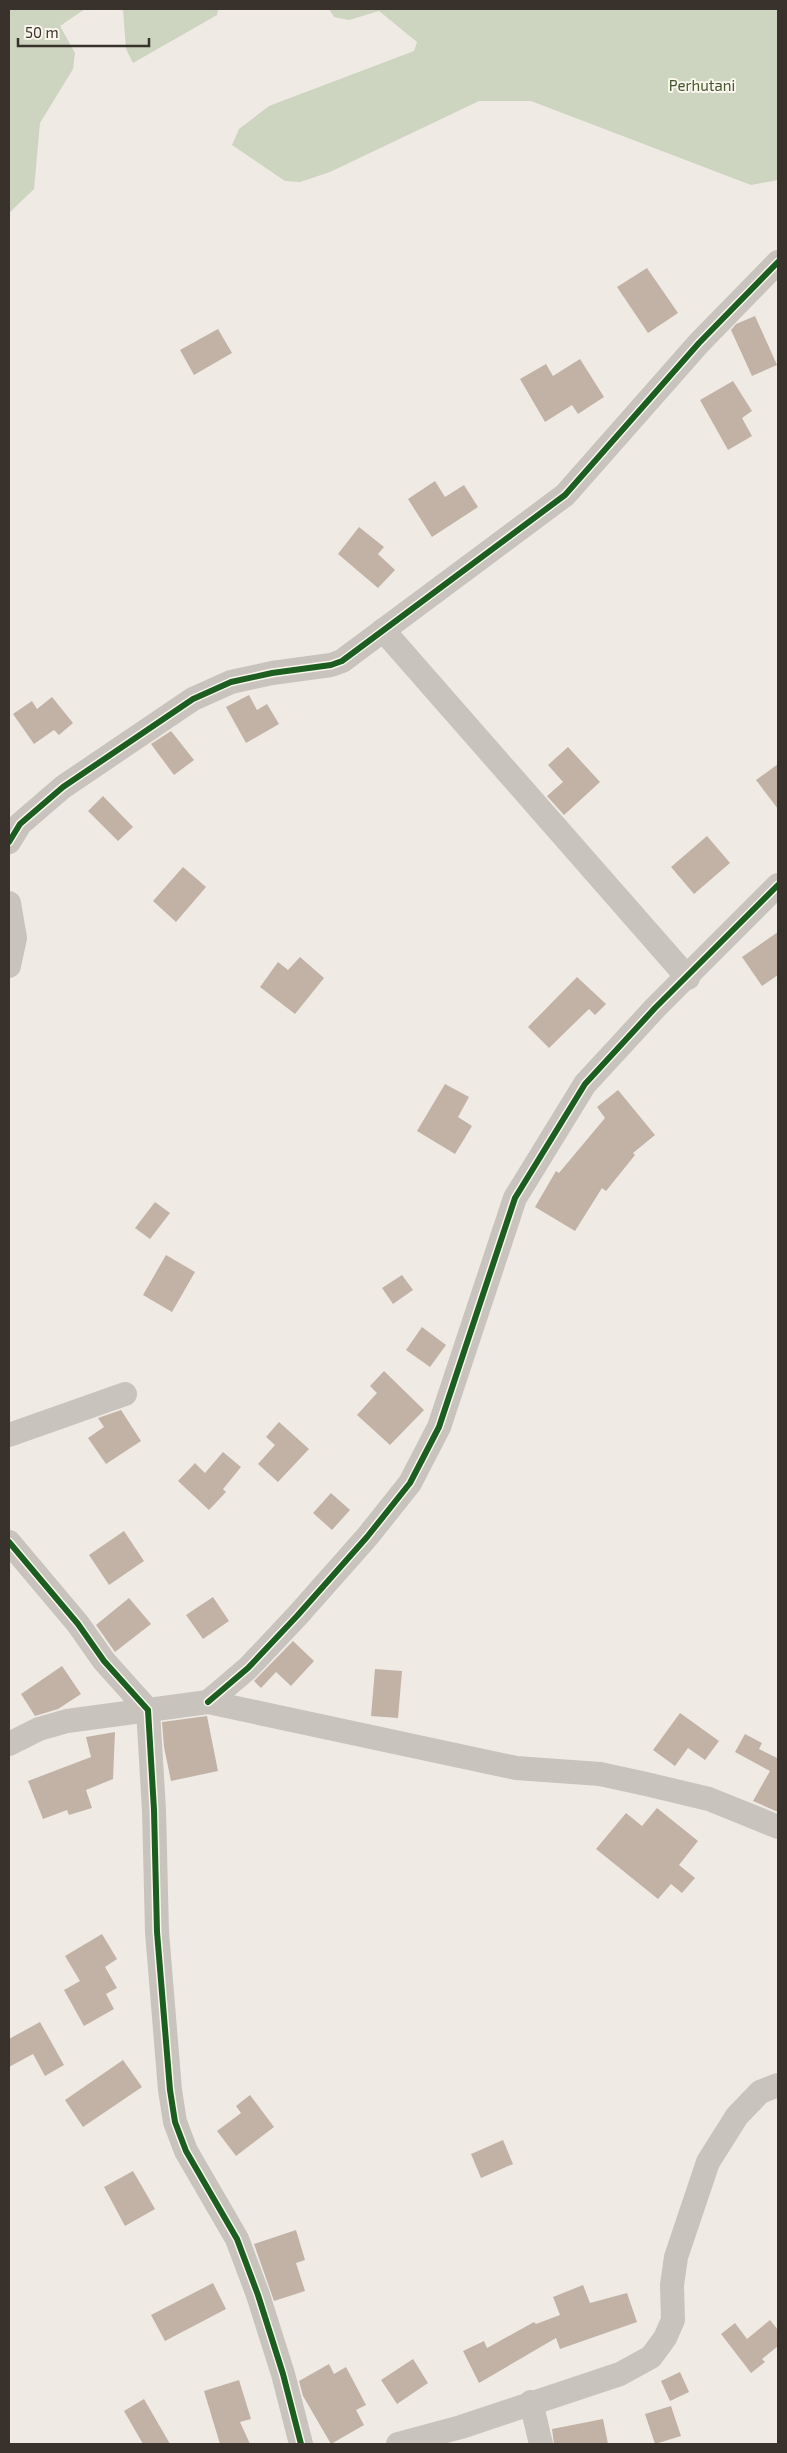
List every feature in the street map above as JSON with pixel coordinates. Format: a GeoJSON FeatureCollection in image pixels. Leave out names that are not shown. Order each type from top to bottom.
{"type":"FeatureCollection","features":[{"type":"Feature","properties":{"kind":"street"},"geometry":{"type":"LineString","coordinates":[[9,842],[20,824],[63,787],[193,699],[231,682],[272,673],[331,665],[342,660],[565,495],[699,343],[778,262]]}},
{"type":"Feature","properties":{"kind":"street"},"geometry":{"type":"LineString","coordinates":[[383,630],[688,978]]}},
{"type":"Feature","properties":{"kind":"street"},"geometry":{"type":"LineString","coordinates":[[208,1702],[248,1668],[297,1616],[367,1537],[410,1483],[439,1427],[515,1198],[585,1084],[655,1008],[688,978],[778,885]]}},
{"type":"Feature","properties":{"kind":"street"},"geometry":{"type":"LineString","coordinates":[[9,903],[15,938],[9,966]]}},
{"type":"Feature","properties":{"kind":"street"},"geometry":{"type":"LineString","coordinates":[[9,1435],[126,1394]]}},
{"type":"Feature","properties":{"kind":"street"},"geometry":{"type":"LineString","coordinates":[[9,1542],[78,1624],[104,1661],[148,1710],[154,1810],[157,1932],[174,2122],[194,2166],[237,2239],[258,2295],[283,2374],[301,2444]]}},
{"type":"Feature","properties":{"kind":"street"},"geometry":{"type":"LineString","coordinates":[[9,1744],[39,1728],[67,1721],[208,1702],[516,1768],[600,1774],[646,1784],[709,1799],[778,1827]]}},
{"type":"Feature","properties":{"kind":"street"},"geometry":{"type":"LineString","coordinates":[[398,2444],[461,2427],[531,2402],[620,2374],[651,2357],[665,2338],[673,2320],[672,2285],[676,2258],[708,2162],[737,2116],[760,2092],[778,2085]]}},
{"type":"Feature","properties":{"kind":"street"},"geometry":{"type":"LineString","coordinates":[[531,2402],[541,2444]]}},
{"type":"Feature","properties":{"kind":"green space"},"geometry":{"type":"Polygon","coordinates":[[[9,9],[85,9],[60,26],[75,53],[73,69],[40,123],[34,189],[9,213],[9,9]]]}},
{"type":"Feature","properties":{"kind":"green space"},"geometry":{"type":"Polygon","coordinates":[[[123,9],[218,9],[217,15],[133,63],[126,49],[123,9]]]}},
{"type":"Feature","properties":{"kind":"green space","name":"Perhutani"},"geometry":{"type":"Polygon","coordinates":[[[329,9],[778,9],[778,180],[751,185],[531,101],[479,101],[330,172],[300,182],[285,181],[232,145],[239,129],[269,106],[414,51],[417,42],[379,11],[349,20],[334,17],[329,9]]]}},
{"type":"Feature","properties":{"kind":"building"},"geometry":{"type":"Polygon","coordinates":[[[647,268],[678,313],[648,333],[617,287],[647,268]]]}},
{"type":"Feature","properties":{"kind":"building"},"geometry":{"type":"Polygon","coordinates":[[[755,316],[777,365],[752,376],[731,330],[736,324],[755,316]]]}},
{"type":"Feature","properties":{"kind":"building"},"geometry":{"type":"Polygon","coordinates":[[[218,329],[232,353],[194,375],[180,350],[218,329]]]}},
{"type":"Feature","properties":{"kind":"building"},"geometry":{"type":"Polygon","coordinates":[[[580,359],[604,397],[578,414],[572,405],[545,422],[520,379],[546,364],[553,376],[580,359]]]}},
{"type":"Feature","properties":{"kind":"building"},"geometry":{"type":"Polygon","coordinates":[[[733,381],[752,411],[742,418],[752,436],[728,450],[700,400],[733,381]]]}},
{"type":"Feature","properties":{"kind":"building"},"geometry":{"type":"Polygon","coordinates":[[[435,481],[445,497],[464,485],[478,507],[432,537],[408,499],[435,481]]]}},
{"type":"Feature","properties":{"kind":"building"},"geometry":{"type":"Polygon","coordinates":[[[359,527],[384,547],[378,554],[395,570],[378,588],[338,554],[359,527]]]}},
{"type":"Feature","properties":{"kind":"building"},"geometry":{"type":"Polygon","coordinates":[[[249,695],[257,710],[267,704],[279,724],[246,743],[226,707],[249,695]]]}},
{"type":"Feature","properties":{"kind":"building"},"geometry":{"type":"Polygon","coordinates":[[[52,697],[73,723],[59,735],[54,730],[34,744],[13,714],[32,701],[37,709],[52,697]]]}},
{"type":"Feature","properties":{"kind":"building"},"geometry":{"type":"Polygon","coordinates":[[[171,731],[194,760],[174,775],[151,744],[171,731]]]}},
{"type":"Feature","properties":{"kind":"building"},"geometry":{"type":"Polygon","coordinates":[[[568,747],[600,782],[564,815],[547,796],[563,782],[548,765],[568,747]]]}},
{"type":"Feature","properties":{"kind":"building"},"geometry":{"type":"Polygon","coordinates":[[[778,764],[778,809],[756,780],[778,764]]]}},
{"type":"Feature","properties":{"kind":"building"},"geometry":{"type":"Polygon","coordinates":[[[103,796],[133,827],[118,841],[88,811],[103,796]]]}},
{"type":"Feature","properties":{"kind":"building"},"geometry":{"type":"Polygon","coordinates":[[[707,836],[730,863],[694,894],[671,867],[707,836]]]}},
{"type":"Feature","properties":{"kind":"building"},"geometry":{"type":"Polygon","coordinates":[[[183,867],[206,887],[176,922],[153,901],[183,867]]]}},
{"type":"Feature","properties":{"kind":"building"},"geometry":{"type":"Polygon","coordinates":[[[778,932],[778,975],[762,986],[742,957],[778,932]]]}},
{"type":"Feature","properties":{"kind":"building"},"geometry":{"type":"Polygon","coordinates":[[[300,957],[324,978],[295,1014],[260,987],[278,962],[288,970],[300,957]]]}},
{"type":"Feature","properties":{"kind":"building"},"geometry":{"type":"Polygon","coordinates":[[[577,977],[606,1004],[595,1015],[589,1009],[549,1048],[528,1027],[577,977]]]}},
{"type":"Feature","properties":{"kind":"building"},"geometry":{"type":"Polygon","coordinates":[[[445,1084],[469,1097],[458,1117],[472,1126],[455,1154],[417,1131],[445,1084]]]}},
{"type":"Feature","properties":{"kind":"building"},"geometry":{"type":"Polygon","coordinates":[[[618,1090],[655,1135],[633,1153],[635,1155],[606,1191],[602,1188],[575,1231],[535,1207],[556,1171],[559,1173],[605,1118],[597,1107],[618,1090]]]}},
{"type":"Feature","properties":{"kind":"building"},"geometry":{"type":"Polygon","coordinates":[[[155,1202],[170,1213],[150,1239],[135,1228],[155,1202]]]}},
{"type":"Feature","properties":{"kind":"building"},"geometry":{"type":"Polygon","coordinates":[[[166,1255],[195,1272],[172,1312],[143,1295],[166,1255]]]}},
{"type":"Feature","properties":{"kind":"building"},"geometry":{"type":"Polygon","coordinates":[[[402,1275],[413,1290],[393,1304],[382,1288],[402,1275]]]}},
{"type":"Feature","properties":{"kind":"building"},"geometry":{"type":"Polygon","coordinates":[[[422,1327],[446,1345],[430,1367],[406,1350],[422,1327]]]}},
{"type":"Feature","properties":{"kind":"building"},"geometry":{"type":"Polygon","coordinates":[[[384,1371],[424,1410],[390,1445],[357,1415],[377,1393],[370,1386],[384,1371]]]}},
{"type":"Feature","properties":{"kind":"building"},"geometry":{"type":"Polygon","coordinates":[[[121,1410],[141,1441],[106,1464],[88,1438],[104,1427],[98,1418],[121,1410]]]}},
{"type":"Feature","properties":{"kind":"building"},"geometry":{"type":"Polygon","coordinates":[[[279,1422],[309,1449],[278,1482],[258,1464],[275,1445],[266,1437],[279,1422]]]}},
{"type":"Feature","properties":{"kind":"building"},"geometry":{"type":"Polygon","coordinates":[[[223,1452],[241,1467],[223,1489],[226,1492],[209,1510],[178,1481],[195,1463],[205,1473],[223,1452]]]}},
{"type":"Feature","properties":{"kind":"building"},"geometry":{"type":"Polygon","coordinates":[[[331,1493],[350,1510],[332,1530],[313,1513],[331,1493]]]}},
{"type":"Feature","properties":{"kind":"building"},"geometry":{"type":"Polygon","coordinates":[[[124,1531],[144,1561],[109,1585],[89,1555],[124,1531]]]}},
{"type":"Feature","properties":{"kind":"building"},"geometry":{"type":"Polygon","coordinates":[[[213,1597],[229,1621],[203,1639],[186,1615],[213,1597]]]}},
{"type":"Feature","properties":{"kind":"building"},"geometry":{"type":"Polygon","coordinates":[[[129,1598],[151,1624],[115,1652],[96,1625],[129,1598]]]}},
{"type":"Feature","properties":{"kind":"building"},"geometry":{"type":"Polygon","coordinates":[[[293,1641],[314,1661],[291,1686],[276,1672],[261,1688],[254,1681],[293,1641]]]}},
{"type":"Feature","properties":{"kind":"building"},"geometry":{"type":"Polygon","coordinates":[[[62,1666],[81,1694],[58,1709],[35,1716],[21,1694],[62,1666]]]}},
{"type":"Feature","properties":{"kind":"building"},"geometry":{"type":"Polygon","coordinates":[[[375,1669],[402,1671],[398,1718],[371,1716],[375,1669]]]}},
{"type":"Feature","properties":{"kind":"building"},"geometry":{"type":"Polygon","coordinates":[[[680,1713],[719,1741],[705,1760],[688,1748],[675,1766],[653,1750],[680,1713]]]}},
{"type":"Feature","properties":{"kind":"building"},"geometry":{"type":"Polygon","coordinates":[[[207,1716],[218,1771],[171,1781],[164,1747],[162,1722],[207,1716]]]}},
{"type":"Feature","properties":{"kind":"building"},"geometry":{"type":"Polygon","coordinates":[[[115,1732],[113,1779],[86,1790],[92,1808],[69,1815],[67,1810],[43,1819],[28,1781],[91,1757],[86,1737],[115,1732]]]}},
{"type":"Feature","properties":{"kind":"building"},"geometry":{"type":"Polygon","coordinates":[[[745,1734],[762,1743],[759,1749],[777,1758],[778,1755],[778,1812],[753,1801],[770,1771],[735,1752],[745,1734]]]}},
{"type":"Feature","properties":{"kind":"building"},"geometry":{"type":"Polygon","coordinates":[[[657,1808],[698,1841],[679,1865],[695,1878],[682,1893],[671,1884],[658,1899],[596,1849],[626,1813],[642,1826],[657,1808]]]}},
{"type":"Feature","properties":{"kind":"building"},"geometry":{"type":"Polygon","coordinates":[[[102,1934],[117,1959],[105,1967],[117,1988],[106,1994],[114,2009],[84,2026],[64,1990],[80,1981],[65,1956],[102,1934]]]}},
{"type":"Feature","properties":{"kind":"building"},"geometry":{"type":"Polygon","coordinates":[[[40,2022],[64,2065],[45,2076],[33,2054],[9,2067],[9,2039],[40,2022]]]}},
{"type":"Feature","properties":{"kind":"building"},"geometry":{"type":"Polygon","coordinates":[[[123,2060],[142,2087],[83,2127],[65,2100],[123,2060]]]}},
{"type":"Feature","properties":{"kind":"building"},"geometry":{"type":"Polygon","coordinates":[[[250,2095],[274,2127],[236,2156],[217,2131],[241,2113],[236,2106],[250,2095]]]}},
{"type":"Feature","properties":{"kind":"building"},"geometry":{"type":"Polygon","coordinates":[[[503,2140],[513,2164],[481,2178],[471,2154],[503,2140]]]}},
{"type":"Feature","properties":{"kind":"building"},"geometry":{"type":"Polygon","coordinates":[[[133,2171],[155,2209],[125,2226],[104,2187],[133,2171]]]}},
{"type":"Feature","properties":{"kind":"building"},"geometry":{"type":"Polygon","coordinates":[[[296,2230],[305,2260],[296,2263],[305,2291],[274,2301],[254,2244],[296,2230]]]}},
{"type":"Feature","properties":{"kind":"building"},"geometry":{"type":"Polygon","coordinates":[[[213,2283],[226,2309],[165,2341],[151,2315],[213,2283]]]}},
{"type":"Feature","properties":{"kind":"building"},"geometry":{"type":"Polygon","coordinates":[[[583,2285],[590,2303],[627,2293],[637,2322],[560,2349],[556,2338],[479,2383],[463,2351],[484,2341],[487,2348],[534,2322],[536,2324],[560,2315],[553,2297],[583,2285]]]}},
{"type":"Feature","properties":{"kind":"building"},"geometry":{"type":"Polygon","coordinates":[[[770,2320],[778,2330],[778,2346],[762,2359],[765,2362],[751,2373],[721,2334],[735,2323],[747,2339],[770,2320]]]}},
{"type":"Feature","properties":{"kind":"building"},"geometry":{"type":"Polygon","coordinates":[[[413,2359],[428,2383],[397,2404],[381,2380],[413,2359]]]}},
{"type":"Feature","properties":{"kind":"building"},"geometry":{"type":"Polygon","coordinates":[[[329,2364],[334,2374],[346,2367],[366,2405],[356,2410],[364,2425],[331,2444],[303,2396],[299,2381],[329,2364]]]}},
{"type":"Feature","properties":{"kind":"building"},"geometry":{"type":"Polygon","coordinates":[[[680,2372],[689,2392],[670,2401],[661,2381],[680,2372]]]}},
{"type":"Feature","properties":{"kind":"building"},"geometry":{"type":"Polygon","coordinates":[[[239,2380],[251,2419],[240,2422],[250,2444],[220,2444],[204,2391],[239,2380]]]}},
{"type":"Feature","properties":{"kind":"building"},"geometry":{"type":"Polygon","coordinates":[[[144,2399],[170,2444],[143,2444],[124,2411],[144,2399]]]}},
{"type":"Feature","properties":{"kind":"building"},"geometry":{"type":"Polygon","coordinates":[[[671,2406],[681,2436],[655,2444],[645,2414],[671,2406]]]}},
{"type":"Feature","properties":{"kind":"building"},"geometry":{"type":"Polygon","coordinates":[[[603,2419],[608,2444],[554,2444],[552,2429],[603,2419]]]}},
{"type":"Feature","properties":{"kind":"cycle path"},"geometry":{"type":"LineString","coordinates":[[9,842],[20,824],[63,787],[193,699],[231,682],[272,673],[331,665],[342,661],[565,495],[699,343],[778,262]]}},
{"type":"Feature","properties":{"kind":"cycle path"},"geometry":{"type":"LineString","coordinates":[[208,1702],[248,1668],[297,1616],[367,1537],[410,1483],[439,1427],[515,1198],[585,1084],[655,1008],[778,885]]}},
{"type":"Feature","properties":{"kind":"cycle path"},"geometry":{"type":"LineString","coordinates":[[9,1542],[78,1624],[104,1661],[148,1710],[154,1810],[157,1932],[170,2090],[175,2122],[186,2151],[237,2239],[258,2295],[283,2374],[301,2444]]}}]}
